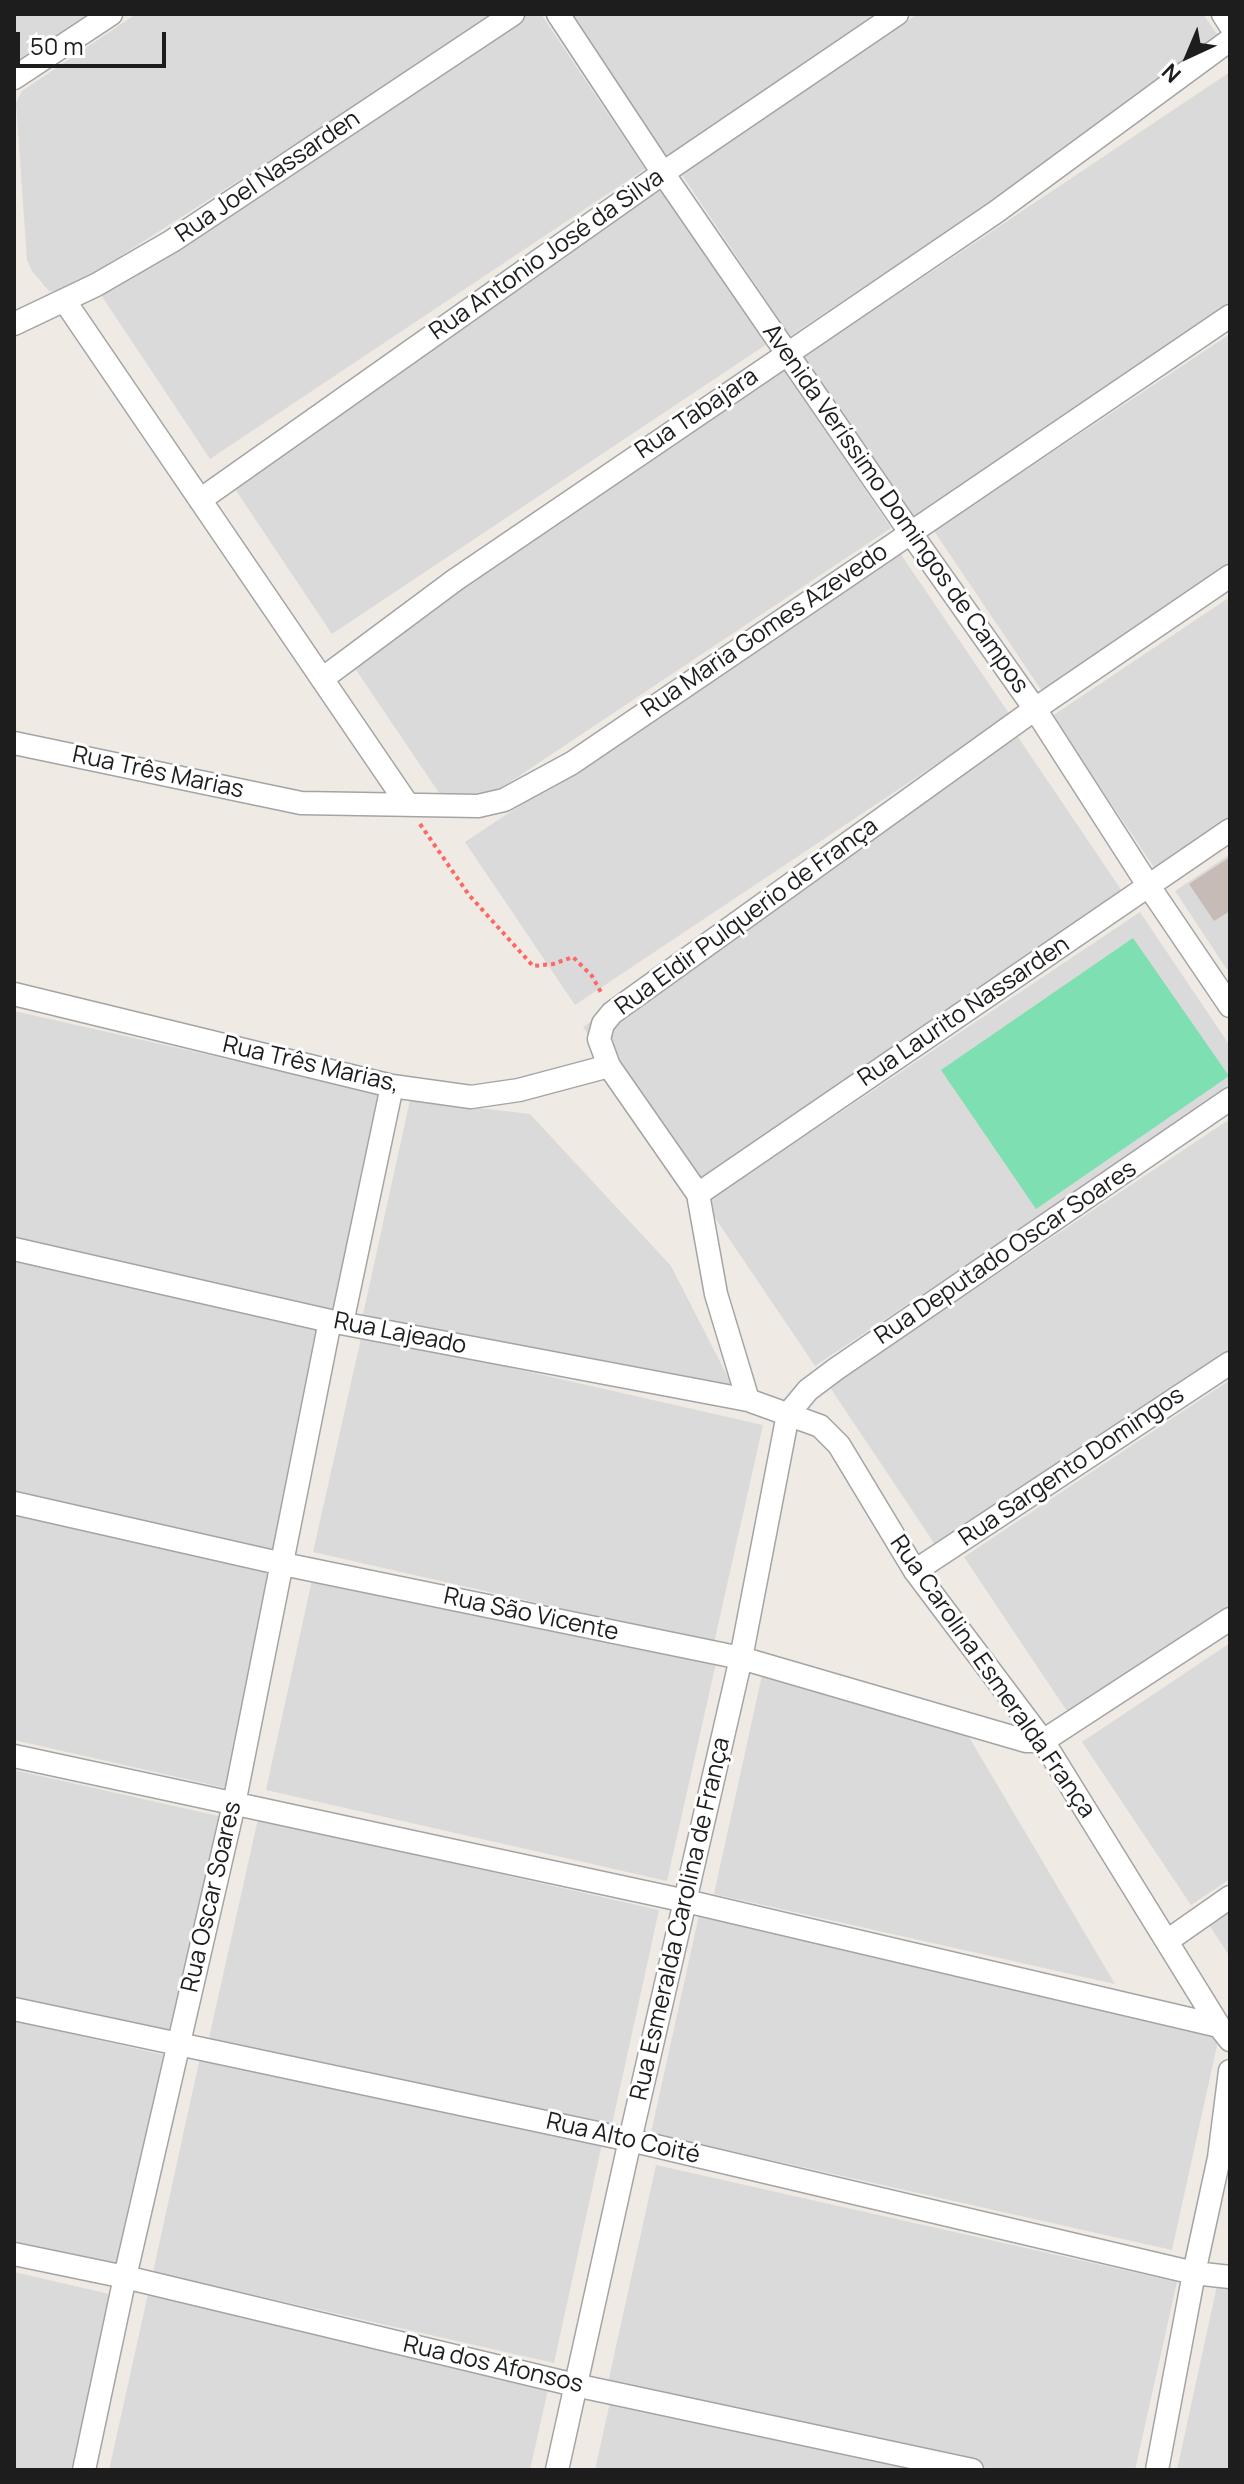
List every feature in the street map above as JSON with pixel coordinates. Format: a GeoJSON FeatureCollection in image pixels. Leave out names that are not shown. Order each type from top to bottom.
{"type":"FeatureCollection","features":[{"type":"Feature","properties":{"kind":"street"},"geometry":{"type":"LineString","coordinates":[[14,78],[111,14]]}},
{"type":"Feature","properties":{"kind":"street","name":"Rua Joel Nassarden"},"geometry":{"type":"LineString","coordinates":[[14,324],[96,285],[172,241],[513,14]]}},
{"type":"Feature","properties":{"kind":"street","name":"Avenida Veríssimo Domingos de Campos"},"geometry":{"type":"LineString","coordinates":[[558,14],[663,173],[1035,709],[1230,1006]]}},
{"type":"Feature","properties":{"kind":"street","name":"Rua Antonio José da Silva"},"geometry":{"type":"LineString","coordinates":[[200,500],[663,173],[897,14]]}},
{"type":"Feature","properties":{"kind":"street"},"geometry":{"type":"LineString","coordinates":[[1223,14],[1230,25]]}},
{"type":"Feature","properties":{"kind":"street","name":"Rua Tabajara"},"geometry":{"type":"LineString","coordinates":[[322,679],[455,580],[996,212],[1230,40]]}},
{"type":"Feature","properties":{"kind":"street"},"geometry":{"type":"LineString","coordinates":[[64,300],[408,805]]}},
{"type":"Feature","properties":{"kind":"street","name":"Rua Maria Gomes Azevedo"},"geometry":{"type":"LineString","coordinates":[[301,803],[478,806],[504,800],[572,763],[1230,316]]}},
{"type":"Feature","properties":{"kind":"street","name":"Rua Eldir Pulquerio de França"},"geometry":{"type":"LineString","coordinates":[[748,1400],[716,1294],[698,1194],[609,1066],[599,1039],[603,1024],[612,1013],[1035,709],[1230,576]]}},
{"type":"Feature","properties":{"kind":"street","name":"Rua Três Marias"},"geometry":{"type":"LineString","coordinates":[[14,743],[301,803]]}},
{"type":"Feature","properties":{"kind":"street","name":"Rua Laurito Nassarden"},"geometry":{"type":"LineString","coordinates":[[698,1194],[1230,830]]}},
{"type":"Feature","properties":{"kind":"street","name":"Rua Três Marias,"},"geometry":{"type":"LineString","coordinates":[[14,994],[392,1086],[471,1097],[519,1090],[609,1066]]}},
{"type":"Feature","properties":{"kind":"street","name":"Rua Oscar Soares"},"geometry":{"type":"LineString","coordinates":[[84,2470],[125,2277],[234,1804],[336,1322],[392,1086]]}},
{"type":"Feature","properties":{"kind":"street","name":"Rua Deputado Oscar Soares"},"geometry":{"type":"LineString","coordinates":[[788,1414],[808,1390],[836,1369],[1230,1099]]}},
{"type":"Feature","properties":{"kind":"street","name":"Rua Lajeado"},"geometry":{"type":"LineString","coordinates":[[14,1249],[336,1322],[748,1400],[788,1414]]}},
{"type":"Feature","properties":{"kind":"street","name":"Rua Sargento Domingos"},"geometry":{"type":"LineString","coordinates":[[915,1571],[1230,1363]]}},
{"type":"Feature","properties":{"kind":"street","name":"Rua Carolina Esmeralda França"},"geometry":{"type":"LineString","coordinates":[[788,1414],[820,1426],[839,1445],[915,1571],[1043,1741],[1225,2033]]}},
{"type":"Feature","properties":{"kind":"street","name":"Rua Esmeralda Carolina de França"},"geometry":{"type":"LineString","coordinates":[[557,2470],[741,1658],[788,1414]]}},
{"type":"Feature","properties":{"kind":"street","name":"Rua São Vicente"},"geometry":{"type":"LineString","coordinates":[[14,1503],[283,1564],[741,1658],[1026,1741],[1043,1741]]}},
{"type":"Feature","properties":{"kind":"street"},"geometry":{"type":"LineString","coordinates":[[1043,1741],[1230,1619]]}},
{"type":"Feature","properties":{"kind":"street"},"geometry":{"type":"LineString","coordinates":[[14,1756],[686,1901],[1225,2033]]}},
{"type":"Feature","properties":{"kind":"street"},"geometry":{"type":"LineString","coordinates":[[1167,1941],[1230,1897]]}},
{"type":"Feature","properties":{"kind":"street","name":"Rua Alto Coité"},"geometry":{"type":"LineString","coordinates":[[14,2009],[630,2140],[1194,2273],[1230,2277]]}},
{"type":"Feature","properties":{"kind":"street"},"geometry":{"type":"LineString","coordinates":[[1157,2470],[1194,2273],[1224,2154],[1230,2071]]}},
{"type":"Feature","properties":{"kind":"street","name":"Rua dos Afonsos"},"geometry":{"type":"LineString","coordinates":[[14,2254],[125,2277],[575,2385],[972,2470]]}},
{"type":"Feature","properties":{"kind":"path"},"geometry":{"type":"LineString","coordinates":[[408,805],[469,895],[533,966],[553,964],[573,957],[592,976],[612,1013]]}},
{"type":"Feature","properties":{"kind":"shaded area"},"geometry":{"type":"Polygon","coordinates":[[[16,14],[97,14],[15,67],[16,14]]]}},
{"type":"Feature","properties":{"kind":"shaded area"},"geometry":{"type":"Polygon","coordinates":[[[136,14],[499,14],[72,287],[58,292],[49,291],[27,260],[16,103],[22,91],[136,14]]]}},
{"type":"Feature","properties":{"kind":"shaded area"},"geometry":{"type":"Polygon","coordinates":[[[523,14],[541,14],[645,169],[210,459],[101,295],[523,14]]]}},
{"type":"Feature","properties":{"kind":"shaded area"},"geometry":{"type":"Polygon","coordinates":[[[570,14],[887,14],[668,160],[570,14]]]}},
{"type":"Feature","properties":{"kind":"shaded area"},"geometry":{"type":"Polygon","coordinates":[[[918,14],[1203,14],[1225,46],[790,336],[680,172],[918,14]]]}},
{"type":"Feature","properties":{"kind":"shaded area"},"geometry":{"type":"Polygon","coordinates":[[[1230,72],[1230,308],[913,520],[804,357],[1230,72]]]}},
{"type":"Feature","properties":{"kind":"shaded area"},"geometry":{"type":"Polygon","coordinates":[[[658,181],[767,344],[332,634],[223,471],[658,181]]]}},
{"type":"Feature","properties":{"kind":"shaded area"},"geometry":{"type":"Polygon","coordinates":[[[1230,334],[1230,570],[1044,694],[934,531],[1230,334]]]}},
{"type":"Feature","properties":{"kind":"shaded area"},"geometry":{"type":"Polygon","coordinates":[[[781,365],[891,528],[456,818],[346,655],[781,365]]]}},
{"type":"Feature","properties":{"kind":"shaded area"},"geometry":{"type":"Polygon","coordinates":[[[900,553],[1010,715],[575,1005],[465,842],[900,553]]]}},
{"type":"Feature","properties":{"kind":"shaded area"},"geometry":{"type":"Polygon","coordinates":[[[1230,597],[1230,833],[1162,879],[1052,716],[1230,597]]]}},
{"type":"Feature","properties":{"kind":"shaded area"},"geometry":{"type":"Polygon","coordinates":[[[1018,737],[1128,900],[693,1190],[583,1027],[1018,737]]]}},
{"type":"Feature","properties":{"kind":"shaded area"},"geometry":{"type":"Polygon","coordinates":[[[1230,854],[1230,974],[1175,891],[1230,854]]]}},
{"type":"Feature","properties":{"kind":"shaded area"},"geometry":{"type":"Polygon","coordinates":[[[1140,912],[1230,1046],[1230,1089],[815,1366],[705,1203],[1140,912]]]}},
{"type":"Feature","properties":{"kind":"shaded area"},"geometry":{"type":"Polygon","coordinates":[[[14,1011],[391,1096],[342,1315],[14,1240],[14,1011]]]}},
{"type":"Feature","properties":{"kind":"shaded area"},"geometry":{"type":"Polygon","coordinates":[[[410,1100],[530,1114],[671,1266],[734,1389],[362,1319],[410,1100]]]}},
{"type":"Feature","properties":{"kind":"shaded area"},"geometry":{"type":"Polygon","coordinates":[[[1230,1119],[1230,1355],[938,1549],[829,1386],[1230,1119]]]}},
{"type":"Feature","properties":{"kind":"shaded area"},"geometry":{"type":"Polygon","coordinates":[[[14,1261],[328,1333],[280,1551],[14,1491],[14,1261]]]}},
{"type":"Feature","properties":{"kind":"shaded area"},"geometry":{"type":"Polygon","coordinates":[[[362,1334],[763,1425],[714,1643],[313,1552],[362,1334]]]}},
{"type":"Feature","properties":{"kind":"shaded area"},"geometry":{"type":"Polygon","coordinates":[[[1230,1380],[1230,1616],[1073,1720],[964,1557],[1230,1380]]]}},
{"type":"Feature","properties":{"kind":"shaded area"},"geometry":{"type":"Polygon","coordinates":[[[14,1511],[279,1571],[230,1789],[14,1740],[14,1511]]]}},
{"type":"Feature","properties":{"kind":"shaded area"},"geometry":{"type":"Polygon","coordinates":[[[314,1571],[716,1663],[667,1881],[266,1790],[314,1571]]]}},
{"type":"Feature","properties":{"kind":"shaded area"},"geometry":{"type":"Polygon","coordinates":[[[1230,1643],[1230,1879],[1191,1905],[1082,1742],[1230,1643]]]}},
{"type":"Feature","properties":{"kind":"shaded area"},"geometry":{"type":"Polygon","coordinates":[[[762,1675],[966,1732],[1115,1984],[714,1894],[762,1675]]]}},
{"type":"Feature","properties":{"kind":"shaded area"},"geometry":{"type":"Polygon","coordinates":[[[14,1770],[223,1817],[175,2035],[14,1999],[14,1770]]]}},
{"type":"Feature","properties":{"kind":"shaded area"},"geometry":{"type":"Polygon","coordinates":[[[258,1819],[659,1910],[611,2129],[209,2038],[258,1819]]]}},
{"type":"Feature","properties":{"kind":"shaded area"},"geometry":{"type":"Polygon","coordinates":[[[1230,1900],[1230,1957],[1204,1917],[1230,1900]]]}},
{"type":"Feature","properties":{"kind":"shaded area"},"geometry":{"type":"Polygon","coordinates":[[[699,1915],[1220,2032],[1172,2250],[651,2133],[699,1915]]]}},
{"type":"Feature","properties":{"kind":"shaded area"},"geometry":{"type":"Polygon","coordinates":[[[14,2021],[169,2056],[121,2275],[14,2251],[14,2021]]]}},
{"type":"Feature","properties":{"kind":"shaded area"},"geometry":{"type":"Polygon","coordinates":[[[201,2053],[602,2144],[554,2363],[153,2272],[201,2053]]]}},
{"type":"Feature","properties":{"kind":"shaded area"},"geometry":{"type":"Polygon","coordinates":[[[656,2165],[1177,2282],[1135,2470],[996,2470],[608,2383],[656,2165]]]}},
{"type":"Feature","properties":{"kind":"shaded area"},"geometry":{"type":"Polygon","coordinates":[[[14,2272],[118,2296],[79,2470],[14,2470],[14,2272]]]}},
{"type":"Feature","properties":{"kind":"shaded area"},"geometry":{"type":"Polygon","coordinates":[[[1218,2281],[1230,2282],[1230,2470],[1177,2470],[1218,2281]]]}},
{"type":"Feature","properties":{"kind":"shaded area"},"geometry":{"type":"Polygon","coordinates":[[[148,2294],[549,2385],[530,2470],[109,2470],[148,2294]]]}},
{"type":"Feature","properties":{"kind":"shaded area"},"geometry":{"type":"Polygon","coordinates":[[[610,2402],[912,2470],[595,2470],[610,2402]]]}},
{"type":"Feature","properties":{"kind":"green space"},"geometry":{"type":"Polygon","coordinates":[[[1133,938],[1229,1076],[1036,1209],[941,1070],[1133,938]]]}},
{"type":"Feature","properties":{"kind":"building"},"geometry":{"type":"Polygon","coordinates":[[[1230,857],[1230,911],[1214,921],[1189,884],[1230,857]]]}}]}
